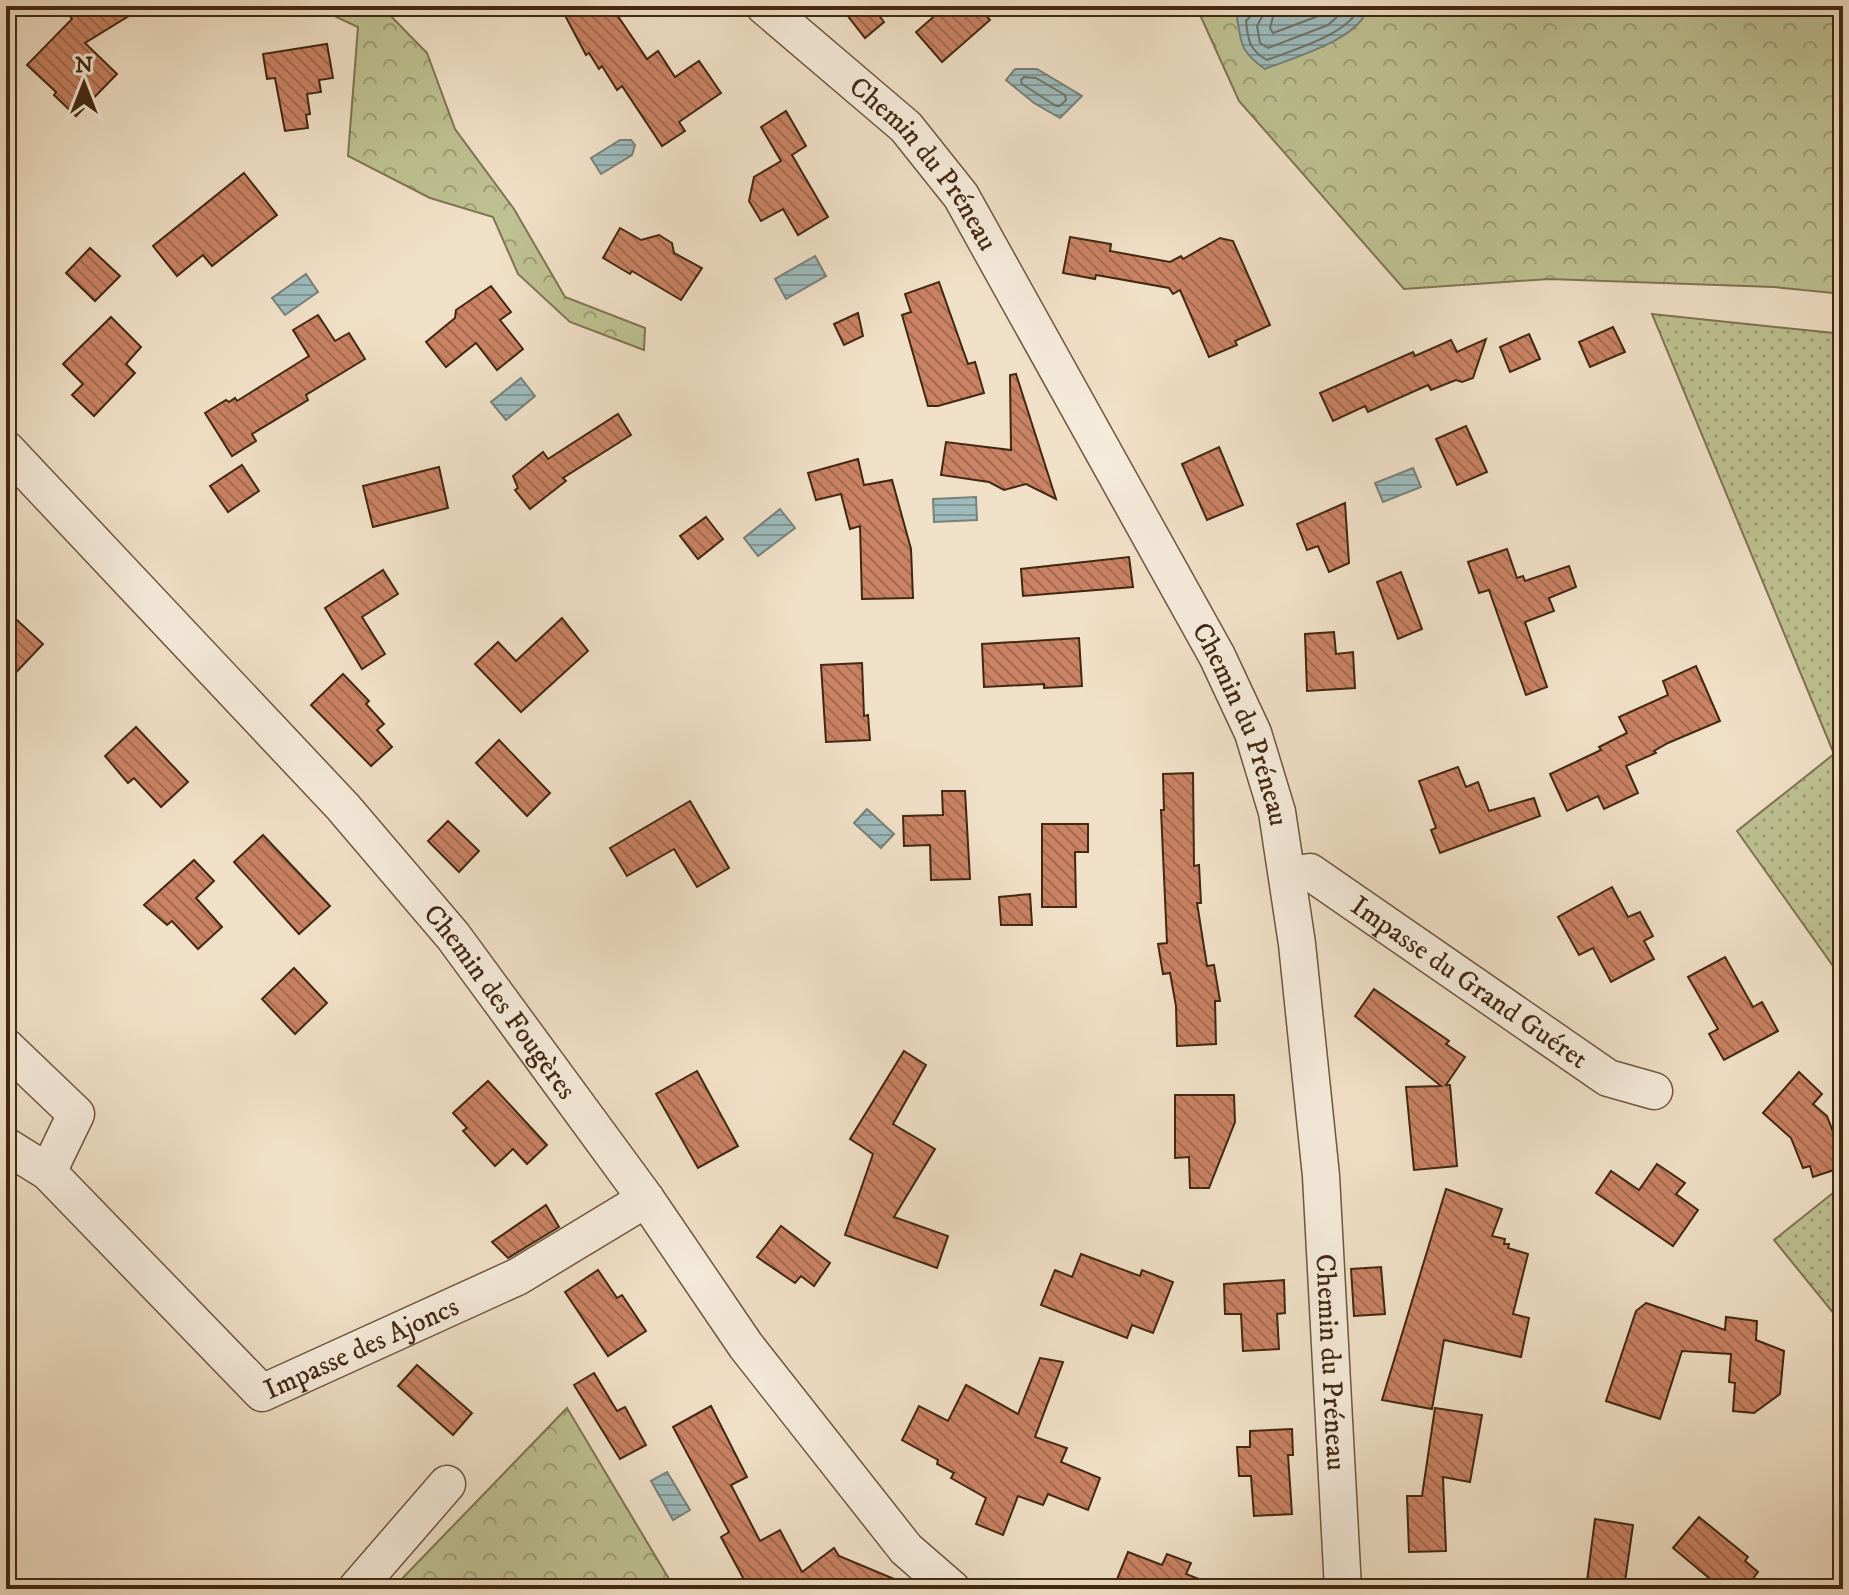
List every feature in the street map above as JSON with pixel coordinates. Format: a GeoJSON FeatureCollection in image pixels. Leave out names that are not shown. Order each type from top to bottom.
{"type":"FeatureCollection","features":[{"type":"Feature","properties":{"kind":"street","name":"Chemin du Préneau"},"geometry":{"type":"LineString","coordinates":[[764,6],[906,127],[961,196],[1217,656],[1253,733],[1277,812],[1288,875],[1321,1176],[1343,1589]]}},
{"type":"Feature","properties":{"kind":"street","name":"Chemin des Fougères"},"geometry":{"type":"LineString","coordinates":[[6,449],[343,807],[443,924],[646,1199],[746,1346],[906,1549],[952,1589]]}},
{"type":"Feature","properties":{"kind":"street","name":"Impasse du Grand Guéret"},"geometry":{"type":"LineString","coordinates":[[1288,875],[1310,872],[1608,1078],[1654,1091]]}},
{"type":"Feature","properties":{"kind":"street"},"geometry":{"type":"LineString","coordinates":[[6,1047],[76,1114],[48,1172]]}},
{"type":"Feature","properties":{"kind":"street","name":"Impasse des Ajoncs"},"geometry":{"type":"LineString","coordinates":[[6,1146],[48,1172],[262,1393],[517,1277],[646,1199]]}},
{"type":"Feature","properties":{"kind":"street"},"geometry":{"type":"LineString","coordinates":[[356,1589],[447,1484]]}},
{"type":"Feature","properties":{"kind":"green space"},"geometry":{"type":"Polygon","coordinates":[[[313,6],[381,6],[427,53],[455,129],[514,209],[565,297],[645,328],[644,350],[570,322],[518,274],[493,217],[430,198],[348,156],[358,27],[313,6]]]}},
{"type":"Feature","properties":{"kind":"green space"},"geometry":{"type":"Polygon","coordinates":[[[1196,6],[1843,6],[1843,294],[1774,287],[1549,279],[1404,289],[1239,101],[1196,6]]]}},
{"type":"Feature","properties":{"kind":"green space"},"geometry":{"type":"Polygon","coordinates":[[[1652,314],[1843,334],[1843,980],[1737,831],[1834,754],[1652,314]]]}},
{"type":"Feature","properties":{"kind":"green space"},"geometry":{"type":"Polygon","coordinates":[[[1843,1185],[1843,1325],[1774,1240],[1843,1185]]]}},
{"type":"Feature","properties":{"kind":"green space"},"geometry":{"type":"Polygon","coordinates":[[[567,1408],[675,1589],[392,1589],[567,1408]]]}},
{"type":"Feature","properties":{"kind":"water"},"geometry":{"type":"Polygon","coordinates":[[[1250,6],[1368,6],[1363,18],[1340,38],[1265,69],[1251,58],[1241,41],[1237,17],[1250,6]]]}},
{"type":"Feature","properties":{"kind":"water"},"geometry":{"type":"Polygon","coordinates":[[[1015,69],[1037,69],[1082,96],[1060,118],[1034,103],[1006,80],[1015,69]]]}},
{"type":"Feature","properties":{"kind":"water"},"geometry":{"type":"Polygon","coordinates":[[[620,140],[631,140],[635,145],[632,155],[601,174],[591,158],[620,140]]]}},
{"type":"Feature","properties":{"kind":"water"},"geometry":{"type":"Polygon","coordinates":[[[815,256],[826,276],[786,299],[775,279],[815,256]]]}},
{"type":"Feature","properties":{"kind":"water"},"geometry":{"type":"Polygon","coordinates":[[[306,274],[318,292],[285,315],[272,298],[306,274]]]}},
{"type":"Feature","properties":{"kind":"water"},"geometry":{"type":"Polygon","coordinates":[[[521,378],[535,396],[506,420],[491,402],[521,378]]]}},
{"type":"Feature","properties":{"kind":"water"},"geometry":{"type":"Polygon","coordinates":[[[1413,468],[1421,487],[1383,502],[1375,483],[1413,468]]]}},
{"type":"Feature","properties":{"kind":"water"},"geometry":{"type":"Polygon","coordinates":[[[976,497],[977,520],[934,522],[933,499],[976,497]]]}},
{"type":"Feature","properties":{"kind":"water"},"geometry":{"type":"Polygon","coordinates":[[[780,509],[795,528],[758,556],[744,538],[780,509]]]}},
{"type":"Feature","properties":{"kind":"water"},"geometry":{"type":"Polygon","coordinates":[[[867,809],[894,834],[881,848],[854,823],[867,809]]]}},
{"type":"Feature","properties":{"kind":"water"},"geometry":{"type":"Polygon","coordinates":[[[667,1472],[690,1510],[673,1520],[651,1481],[667,1472]]]}},
{"type":"Feature","properties":{"kind":"building"},"geometry":{"type":"Polygon","coordinates":[[[62,6],[145,6],[85,43],[117,74],[76,116],[27,65],[72,19],[62,6]]]}},
{"type":"Feature","properties":{"kind":"building"},"geometry":{"type":"Polygon","coordinates":[[[560,6],[611,6],[647,59],[658,51],[675,77],[699,61],[721,93],[679,122],[685,131],[662,146],[622,86],[617,90],[602,66],[599,69],[589,53],[586,55],[560,6]]]}},
{"type":"Feature","properties":{"kind":"building"},"geometry":{"type":"Polygon","coordinates":[[[840,6],[872,6],[884,22],[865,38],[840,6]]]}},
{"type":"Feature","properties":{"kind":"building"},"geometry":{"type":"Polygon","coordinates":[[[946,6],[978,6],[990,20],[942,62],[916,32],[946,6]]]}},
{"type":"Feature","properties":{"kind":"building"},"geometry":{"type":"Polygon","coordinates":[[[327,44],[333,78],[319,80],[321,92],[307,94],[310,114],[306,115],[308,128],[285,131],[275,78],[267,79],[263,54],[327,44]]]}},
{"type":"Feature","properties":{"kind":"building"},"geometry":{"type":"Polygon","coordinates":[[[786,111],[806,146],[792,155],[828,217],[798,235],[783,209],[761,221],[749,201],[754,177],[781,161],[761,127],[786,111]]]}},
{"type":"Feature","properties":{"kind":"building"},"geometry":{"type":"Polygon","coordinates":[[[244,173],[277,215],[212,266],[203,255],[177,276],[153,246],[244,173]]]}},
{"type":"Feature","properties":{"kind":"building"},"geometry":{"type":"Polygon","coordinates":[[[620,228],[641,240],[659,235],[672,243],[674,253],[702,268],[681,300],[603,258],[620,228]]]}},
{"type":"Feature","properties":{"kind":"building"},"geometry":{"type":"Polygon","coordinates":[[[1070,237],[1111,244],[1110,251],[1170,262],[1181,256],[1183,259],[1220,238],[1233,241],[1270,325],[1209,357],[1180,290],[1173,294],[1169,288],[1096,275],[1095,279],[1063,273],[1070,237]]]}},
{"type":"Feature","properties":{"kind":"building"},"geometry":{"type":"Polygon","coordinates":[[[90,248],[120,276],[95,301],[66,273],[90,248]]]}},
{"type":"Feature","properties":{"kind":"building"},"geometry":{"type":"Polygon","coordinates":[[[939,282],[968,364],[975,362],[984,393],[928,406],[902,315],[911,312],[905,294],[939,282]]]}},
{"type":"Feature","properties":{"kind":"building"},"geometry":{"type":"Polygon","coordinates":[[[491,286],[511,312],[500,320],[523,349],[497,370],[476,343],[446,367],[426,342],[455,318],[456,310],[491,286]]]}},
{"type":"Feature","properties":{"kind":"building"},"geometry":{"type":"Polygon","coordinates":[[[858,313],[863,336],[844,345],[834,324],[858,313]]]}},
{"type":"Feature","properties":{"kind":"building"},"geometry":{"type":"Polygon","coordinates":[[[318,315],[335,341],[349,333],[365,359],[306,395],[308,400],[252,434],[256,441],[232,456],[205,413],[226,400],[229,402],[235,398],[237,401],[309,356],[293,330],[318,315]]]}},
{"type":"Feature","properties":{"kind":"building"},"geometry":{"type":"Polygon","coordinates":[[[111,317],[141,347],[126,364],[135,373],[94,416],[72,395],[83,384],[63,364],[111,317]]]}},
{"type":"Feature","properties":{"kind":"building"},"geometry":{"type":"Polygon","coordinates":[[[1613,327],[1625,352],[1590,367],[1579,342],[1613,327]]]}},
{"type":"Feature","properties":{"kind":"building"},"geometry":{"type":"Polygon","coordinates":[[[1529,334],[1540,359],[1510,372],[1500,347],[1529,334]]]}},
{"type":"Feature","properties":{"kind":"building"},"geometry":{"type":"Polygon","coordinates":[[[1486,339],[1473,378],[1462,382],[1456,380],[1431,390],[1428,385],[1368,412],[1365,406],[1333,421],[1320,393],[1413,352],[1415,356],[1451,340],[1457,352],[1486,339]]]}},
{"type":"Feature","properties":{"kind":"building"},"geometry":{"type":"Polygon","coordinates":[[[1016,374],[1056,499],[1026,484],[1004,490],[989,482],[941,475],[946,442],[1011,450],[1010,375],[1016,374]]]}},
{"type":"Feature","properties":{"kind":"building"},"geometry":{"type":"Polygon","coordinates":[[[618,414],[631,435],[563,478],[566,481],[530,509],[515,490],[518,488],[513,476],[543,452],[548,459],[618,414]]]}},
{"type":"Feature","properties":{"kind":"building"},"geometry":{"type":"Polygon","coordinates":[[[1466,426],[1487,472],[1457,485],[1436,439],[1466,426]]]}},
{"type":"Feature","properties":{"kind":"building"},"geometry":{"type":"Polygon","coordinates":[[[1219,447],[1243,505],[1207,520],[1182,464],[1219,447]]]}},
{"type":"Feature","properties":{"kind":"building"},"geometry":{"type":"Polygon","coordinates":[[[858,459],[864,485],[892,480],[911,549],[913,598],[862,599],[860,526],[850,529],[841,494],[816,500],[808,473],[858,459]]]}},
{"type":"Feature","properties":{"kind":"building"},"geometry":{"type":"Polygon","coordinates":[[[242,465],[259,491],[228,512],[210,486],[242,465]]]}},
{"type":"Feature","properties":{"kind":"building"},"geometry":{"type":"Polygon","coordinates":[[[439,467],[448,508],[373,527],[363,486],[439,467]]]}},
{"type":"Feature","properties":{"kind":"building"},"geometry":{"type":"Polygon","coordinates":[[[1345,503],[1349,563],[1329,572],[1318,546],[1307,550],[1297,524],[1345,503]]]}},
{"type":"Feature","properties":{"kind":"building"},"geometry":{"type":"Polygon","coordinates":[[[706,517],[723,539],[698,559],[680,536],[706,517]]]}},
{"type":"Feature","properties":{"kind":"building"},"geometry":{"type":"Polygon","coordinates":[[[1507,549],[1517,578],[1523,576],[1525,581],[1569,566],[1576,587],[1549,598],[1554,611],[1525,622],[1547,687],[1526,695],[1489,590],[1479,593],[1468,562],[1507,549]]]}},
{"type":"Feature","properties":{"kind":"building"},"geometry":{"type":"Polygon","coordinates":[[[1129,557],[1133,587],[1023,596],[1021,569],[1129,557]]]}},
{"type":"Feature","properties":{"kind":"building"},"geometry":{"type":"Polygon","coordinates":[[[383,570],[398,594],[362,617],[385,654],[362,669],[325,608],[383,570]]]}},
{"type":"Feature","properties":{"kind":"building"},"geometry":{"type":"Polygon","coordinates":[[[1401,572],[1422,629],[1398,639],[1377,582],[1401,572]]]}},
{"type":"Feature","properties":{"kind":"building"},"geometry":{"type":"Polygon","coordinates":[[[6,610],[43,644],[6,683],[6,610]]]}},
{"type":"Feature","properties":{"kind":"building"},"geometry":{"type":"Polygon","coordinates":[[[562,618],[588,651],[521,712],[475,664],[498,642],[516,661],[562,618]]]}},
{"type":"Feature","properties":{"kind":"building"},"geometry":{"type":"Polygon","coordinates":[[[1334,632],[1336,654],[1353,652],[1355,688],[1307,691],[1305,634],[1334,632]]]}},
{"type":"Feature","properties":{"kind":"building"},"geometry":{"type":"Polygon","coordinates":[[[1079,638],[1082,686],[984,687],[982,644],[1079,638]]]}},
{"type":"Feature","properties":{"kind":"building"},"geometry":{"type":"Polygon","coordinates":[[[862,663],[864,716],[868,715],[870,740],[826,742],[821,665],[862,663]]]}},
{"type":"Feature","properties":{"kind":"building"},"geometry":{"type":"Polygon","coordinates":[[[1696,666],[1720,721],[1668,743],[1654,751],[1656,753],[1626,766],[1638,793],[1604,809],[1598,796],[1567,811],[1550,774],[1601,750],[1599,747],[1627,733],[1619,717],[1668,695],[1663,681],[1696,666]]]}},
{"type":"Feature","properties":{"kind":"building"},"geometry":{"type":"Polygon","coordinates":[[[343,674],[369,701],[366,704],[384,724],[377,730],[392,747],[371,766],[311,705],[343,674]]]}},
{"type":"Feature","properties":{"kind":"building"},"geometry":{"type":"Polygon","coordinates":[[[136,727],[188,782],[161,807],[134,778],[128,783],[105,756],[136,727]]]}},
{"type":"Feature","properties":{"kind":"building"},"geometry":{"type":"Polygon","coordinates":[[[499,740],[550,793],[527,816],[476,763],[499,740]]]}},
{"type":"Feature","properties":{"kind":"building"},"geometry":{"type":"Polygon","coordinates":[[[1458,767],[1466,787],[1478,782],[1489,811],[1534,798],[1540,816],[1440,853],[1431,830],[1436,828],[1419,781],[1458,767]]]}},
{"type":"Feature","properties":{"kind":"building"},"geometry":{"type":"Polygon","coordinates":[[[1193,773],[1194,866],[1199,865],[1201,903],[1197,903],[1207,966],[1214,965],[1220,1001],[1215,1001],[1216,1044],[1177,1046],[1176,1006],[1170,973],[1163,974],[1158,944],[1167,943],[1161,810],[1164,810],[1163,774],[1193,773]]]}},
{"type":"Feature","properties":{"kind":"building"},"geometry":{"type":"Polygon","coordinates":[[[942,791],[965,791],[970,879],[931,880],[930,845],[904,846],[903,816],[943,815],[942,791]]]}},
{"type":"Feature","properties":{"kind":"building"},"geometry":{"type":"Polygon","coordinates":[[[690,801],[729,868],[697,887],[674,849],[627,876],[610,848],[690,801]]]}},
{"type":"Feature","properties":{"kind":"building"},"geometry":{"type":"Polygon","coordinates":[[[448,821],[479,851],[459,872],[428,841],[448,821]]]}},
{"type":"Feature","properties":{"kind":"building"},"geometry":{"type":"Polygon","coordinates":[[[1042,824],[1088,824],[1088,852],[1075,852],[1076,907],[1042,907],[1042,824]]]}},
{"type":"Feature","properties":{"kind":"building"},"geometry":{"type":"Polygon","coordinates":[[[263,835],[330,906],[299,934],[234,862],[263,835]]]}},
{"type":"Feature","properties":{"kind":"building"},"geometry":{"type":"Polygon","coordinates":[[[194,860],[214,881],[196,898],[222,927],[198,949],[172,921],[167,925],[144,905],[194,860]]]}},
{"type":"Feature","properties":{"kind":"building"},"geometry":{"type":"Polygon","coordinates":[[[1612,887],[1628,917],[1640,912],[1653,936],[1644,941],[1654,959],[1611,982],[1593,948],[1579,955],[1558,917],[1612,887]]]}},
{"type":"Feature","properties":{"kind":"building"},"geometry":{"type":"Polygon","coordinates":[[[1030,894],[1032,925],[1001,925],[999,897],[1030,894]]]}},
{"type":"Feature","properties":{"kind":"building"},"geometry":{"type":"Polygon","coordinates":[[[1725,957],[1753,1007],[1762,1002],[1778,1031],[1724,1060],[1709,1034],[1718,1029],[1688,977],[1725,957]]]}},
{"type":"Feature","properties":{"kind":"building"},"geometry":{"type":"Polygon","coordinates":[[[294,968],[327,1003],[295,1034],[262,999],[294,968]]]}},
{"type":"Feature","properties":{"kind":"building"},"geometry":{"type":"Polygon","coordinates":[[[1374,989],[1449,1041],[1446,1044],[1465,1057],[1446,1085],[1450,1085],[1457,1166],[1414,1170],[1406,1087],[1441,1086],[1355,1016],[1374,989]]]}},
{"type":"Feature","properties":{"kind":"building"},"geometry":{"type":"Polygon","coordinates":[[[904,1051],[926,1065],[893,1124],[935,1149],[894,1217],[948,1236],[937,1268],[845,1235],[873,1154],[850,1139],[904,1051]]]}},
{"type":"Feature","properties":{"kind":"building"},"geometry":{"type":"Polygon","coordinates":[[[697,1071],[738,1146],[698,1168],[656,1094],[697,1071]]]}},
{"type":"Feature","properties":{"kind":"building"},"geometry":{"type":"Polygon","coordinates":[[[1799,1072],[1822,1094],[1813,1104],[1827,1116],[1843,1158],[1843,1167],[1813,1177],[1810,1166],[1803,1168],[1791,1138],[1763,1113],[1799,1072]]]}},
{"type":"Feature","properties":{"kind":"building"},"geometry":{"type":"Polygon","coordinates":[[[488,1081],[547,1145],[527,1164],[513,1149],[495,1166],[463,1131],[467,1128],[453,1113],[488,1081]]]}},
{"type":"Feature","properties":{"kind":"building"},"geometry":{"type":"Polygon","coordinates":[[[1175,1095],[1234,1095],[1235,1122],[1209,1188],[1190,1188],[1189,1157],[1175,1158],[1175,1095]]]}},
{"type":"Feature","properties":{"kind":"building"},"geometry":{"type":"Polygon","coordinates":[[[1657,1164],[1685,1183],[1676,1194],[1698,1210],[1673,1246],[1596,1193],[1611,1171],[1639,1190],[1657,1164]]]}},
{"type":"Feature","properties":{"kind":"building"},"geometry":{"type":"Polygon","coordinates":[[[1446,1189],[1502,1209],[1492,1236],[1505,1239],[1504,1244],[1509,1244],[1508,1248],[1528,1254],[1513,1314],[1529,1318],[1521,1357],[1444,1340],[1432,1409],[1382,1400],[1446,1189]]]}},
{"type":"Feature","properties":{"kind":"building"},"geometry":{"type":"Polygon","coordinates":[[[546,1205],[559,1227],[508,1258],[492,1242],[546,1205]]]}},
{"type":"Feature","properties":{"kind":"building"},"geometry":{"type":"Polygon","coordinates":[[[781,1226],[830,1263],[814,1286],[801,1276],[795,1283],[757,1257],[781,1226]]]}},
{"type":"Feature","properties":{"kind":"building"},"geometry":{"type":"Polygon","coordinates":[[[1081,1254],[1140,1276],[1142,1270],[1173,1282],[1153,1333],[1132,1325],[1127,1338],[1041,1305],[1055,1270],[1072,1277],[1081,1254]]]}},
{"type":"Feature","properties":{"kind":"building"},"geometry":{"type":"Polygon","coordinates":[[[1381,1267],[1385,1314],[1354,1316],[1351,1269],[1381,1267]]]}},
{"type":"Feature","properties":{"kind":"building"},"geometry":{"type":"Polygon","coordinates":[[[598,1270],[617,1298],[622,1295],[646,1331],[608,1356],[565,1292],[598,1270]]]}},
{"type":"Feature","properties":{"kind":"building"},"geometry":{"type":"Polygon","coordinates":[[[1284,1280],[1285,1313],[1277,1314],[1279,1349],[1243,1351],[1241,1314],[1225,1314],[1224,1284],[1284,1280]]]}},
{"type":"Feature","properties":{"kind":"building"},"geometry":{"type":"Polygon","coordinates":[[[1646,1303],[1725,1330],[1726,1317],[1757,1321],[1756,1340],[1784,1351],[1780,1394],[1754,1413],[1733,1411],[1735,1383],[1729,1382],[1731,1354],[1682,1351],[1660,1419],[1606,1401],[1636,1311],[1646,1303]]]}},
{"type":"Feature","properties":{"kind":"building"},"geometry":{"type":"Polygon","coordinates":[[[1040,1358],[1063,1362],[1035,1437],[1067,1448],[1061,1462],[1100,1478],[1088,1510],[1048,1494],[1043,1505],[1018,1496],[1003,1535],[976,1524],[986,1498],[951,1478],[954,1473],[937,1464],[938,1460],[902,1440],[919,1406],[948,1421],[966,1385],[1018,1414],[1040,1358]]]}},
{"type":"Feature","properties":{"kind":"building"},"geometry":{"type":"Polygon","coordinates":[[[417,1365],[472,1413],[453,1435],[398,1386],[417,1365]]]}},
{"type":"Feature","properties":{"kind":"building"},"geometry":{"type":"Polygon","coordinates":[[[594,1373],[617,1411],[625,1407],[646,1445],[620,1459],[574,1385],[594,1373]]]}},
{"type":"Feature","properties":{"kind":"building"},"geometry":{"type":"Polygon","coordinates":[[[711,1406],[747,1477],[731,1485],[760,1541],[780,1530],[802,1572],[834,1548],[839,1556],[918,1589],[749,1589],[721,1537],[729,1532],[673,1427],[711,1406]]]}},
{"type":"Feature","properties":{"kind":"building"},"geometry":{"type":"Polygon","coordinates":[[[1435,1408],[1482,1415],[1470,1482],[1443,1477],[1446,1551],[1409,1552],[1407,1496],[1422,1496],[1435,1408]]]}},
{"type":"Feature","properties":{"kind":"building"},"geometry":{"type":"Polygon","coordinates":[[[1292,1429],[1293,1455],[1288,1455],[1292,1514],[1254,1516],[1251,1476],[1239,1476],[1237,1447],[1250,1447],[1250,1431],[1292,1429]]]}},
{"type":"Feature","properties":{"kind":"building"},"geometry":{"type":"Polygon","coordinates":[[[1699,1517],[1748,1557],[1745,1561],[1758,1572],[1745,1589],[1722,1589],[1673,1548],[1699,1517]]]}},
{"type":"Feature","properties":{"kind":"building"},"geometry":{"type":"Polygon","coordinates":[[[1595,1519],[1633,1525],[1624,1589],[1586,1589],[1595,1519]]]}},
{"type":"Feature","properties":{"kind":"building"},"geometry":{"type":"Polygon","coordinates":[[[1128,1552],[1162,1565],[1167,1554],[1191,1563],[1186,1574],[1219,1587],[1113,1589],[1128,1552]]]}}]}
